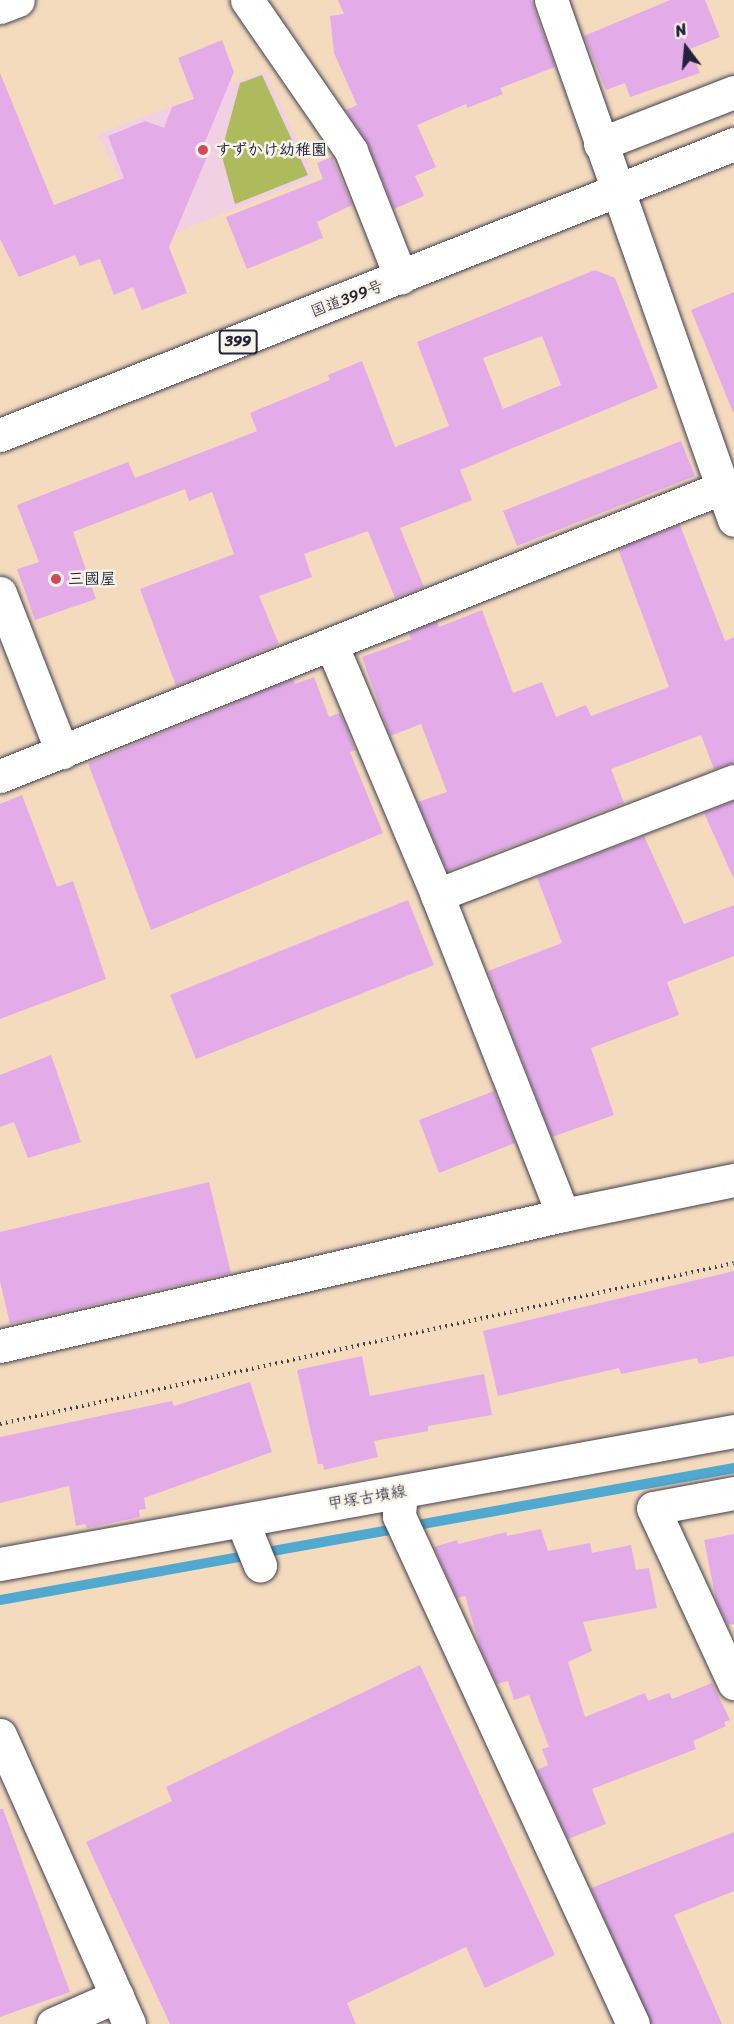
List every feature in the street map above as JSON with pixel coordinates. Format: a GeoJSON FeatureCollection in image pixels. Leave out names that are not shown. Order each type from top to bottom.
{"type":"FeatureCollection","features":[{"type":"Feature","properties":{"kind":"main road"},"geometry":{"type":"LineString","coordinates":[[0,7],[18,0]]}},
{"type":"Feature","properties":{"kind":"main road"},"geometry":{"type":"LineString","coordinates":[[247,0],[351,151],[401,278]]}},
{"type":"Feature","properties":{"kind":"main road"},"geometry":{"type":"LineString","coordinates":[[551,0],[734,520]]}},
{"type":"Feature","properties":{"kind":"main road"},"geometry":{"type":"LineString","coordinates":[[600,144],[734,92]]}},
{"type":"Feature","properties":{"kind":"main road","name":"国道399号"},"geometry":{"type":"LineString","coordinates":[[0,435],[694,162],[734,144]]}},
{"type":"Feature","properties":{"kind":"main road"},"geometry":{"type":"LineString","coordinates":[[0,776],[332,646],[721,488]]}},
{"type":"Feature","properties":{"kind":"main road"},"geometry":{"type":"LineString","coordinates":[[0,593],[62,752]]}},
{"type":"Feature","properties":{"kind":"main road"},"geometry":{"type":"LineString","coordinates":[[332,646],[437,895],[563,1215]]}},
{"type":"Feature","properties":{"kind":"main road"},"geometry":{"type":"LineString","coordinates":[[437,895],[734,781]]}},
{"type":"Feature","properties":{"kind":"main road"},"geometry":{"type":"LineString","coordinates":[[0,1346],[563,1215],[734,1180]]}},
{"type":"Feature","properties":{"kind":"main road","name":"甲塚古墳線"},"geometry":{"type":"LineString","coordinates":[[0,1564],[242,1521],[402,1514],[734,1431]]}},
{"type":"Feature","properties":{"kind":"main road"},"geometry":{"type":"LineString","coordinates":[[734,1493],[653,1508],[734,1683]]}},
{"type":"Feature","properties":{"kind":"main road"},"geometry":{"type":"LineString","coordinates":[[402,1514],[633,2024]]}},
{"type":"Feature","properties":{"kind":"main road"},"geometry":{"type":"LineString","coordinates":[[242,1521],[260,1565]]}},
{"type":"Feature","properties":{"kind":"main road"},"geometry":{"type":"LineString","coordinates":[[0,1735],[123,2010],[53,2024]]}},
{"type":"Feature","properties":{"kind":"path"},"geometry":{"type":"LineString","coordinates":[[0,1424],[734,1263]]}},
{"type":"Feature","properties":{"kind":"shaded area","name":"すずかけ幼稚園"},"geometry":{"type":"Polygon","coordinates":[[[265,71],[314,177],[172,234],[144,230],[98,134],[265,71]]]}},
{"type":"Feature","properties":{"kind":"green space"},"geometry":{"type":"Polygon","coordinates":[[[262,75],[308,175],[235,204],[221,153],[240,83],[262,75]]]}},
{"type":"Feature","properties":{"kind":"building"},"geometry":{"type":"Polygon","coordinates":[[[338,0],[531,0],[555,67],[500,88],[503,94],[467,108],[466,104],[417,125],[436,167],[415,176],[424,196],[394,209],[368,144],[346,110],[357,105],[334,53],[330,16],[344,14],[338,0]]]}},
{"type":"Feature","properties":{"kind":"building"},"geometry":{"type":"Polygon","coordinates":[[[670,0],[705,0],[720,37],[690,49],[700,73],[630,97],[625,83],[606,90],[584,36],[670,0]]]}},
{"type":"Feature","properties":{"kind":"building"},"geometry":{"type":"Polygon","coordinates":[[[222,40],[234,72],[200,154],[207,157],[169,247],[187,293],[142,310],[133,287],[114,295],[100,259],[80,266],[75,255],[19,277],[0,239],[0,73],[54,205],[124,178],[108,136],[145,121],[164,128],[172,107],[194,99],[178,58],[222,40]]]}},
{"type":"Feature","properties":{"kind":"building"},"geometry":{"type":"Polygon","coordinates":[[[332,157],[352,205],[317,222],[323,238],[247,269],[226,217],[323,179],[317,163],[332,157]]]}},
{"type":"Feature","properties":{"kind":"building"},"geometry":{"type":"Polygon","coordinates":[[[595,270],[615,278],[658,388],[460,470],[472,500],[400,528],[424,587],[395,598],[368,531],[304,554],[312,577],[259,596],[279,644],[176,686],[140,589],[234,554],[212,492],[189,501],[185,489],[73,532],[96,599],[35,620],[17,569],[39,562],[17,505],[128,462],[135,478],[257,431],[250,413],[330,380],[328,375],[362,361],[395,447],[449,426],[417,342],[595,270]],[[542,336],[483,358],[503,409],[561,385],[542,336]]]}},
{"type":"Feature","properties":{"kind":"building"},"geometry":{"type":"Polygon","coordinates":[[[734,292],[734,412],[733,412],[691,310],[734,292]]]}},
{"type":"Feature","properties":{"kind":"building"},"geometry":{"type":"Polygon","coordinates":[[[681,441],[695,476],[517,546],[503,511],[681,441]]]}},
{"type":"Feature","properties":{"kind":"building"},"geometry":{"type":"Polygon","coordinates":[[[680,525],[725,641],[734,637],[734,763],[714,769],[701,735],[611,769],[624,803],[447,871],[418,802],[447,792],[421,724],[390,736],[362,657],[411,639],[409,633],[437,621],[439,627],[482,610],[513,693],[542,682],[556,717],[586,705],[591,716],[669,687],[618,549],[680,525]]]}},
{"type":"Feature","properties":{"kind":"building"},"geometry":{"type":"Polygon","coordinates":[[[314,677],[329,717],[340,713],[355,750],[350,752],[383,833],[151,930],[88,763],[293,679],[295,684],[314,677]]]}},
{"type":"Feature","properties":{"kind":"building"},"geometry":{"type":"Polygon","coordinates":[[[22,795],[57,887],[73,881],[106,979],[0,1019],[0,804],[22,795]]]}},
{"type":"Feature","properties":{"kind":"building"},"geometry":{"type":"Polygon","coordinates":[[[734,801],[734,879],[704,813],[734,801]]]}},
{"type":"Feature","properties":{"kind":"building"},"geometry":{"type":"Polygon","coordinates":[[[644,836],[684,924],[734,905],[734,956],[667,982],[679,1015],[591,1048],[614,1115],[552,1137],[488,971],[562,943],[537,877],[644,836]]]}},
{"type":"Feature","properties":{"kind":"building"},"geometry":{"type":"Polygon","coordinates":[[[408,900],[434,965],[196,1059],[170,995],[408,900]]]}},
{"type":"Feature","properties":{"kind":"building"},"geometry":{"type":"Polygon","coordinates":[[[51,1055],[81,1142],[28,1158],[14,1122],[0,1127],[0,1075],[51,1055]]]}},
{"type":"Feature","properties":{"kind":"building"},"geometry":{"type":"Polygon","coordinates":[[[494,1091],[515,1143],[439,1173],[419,1120],[494,1091]]]}},
{"type":"Feature","properties":{"kind":"building"},"geometry":{"type":"Polygon","coordinates":[[[209,1182],[231,1273],[10,1324],[0,1281],[0,1232],[209,1182]]]}},
{"type":"Feature","properties":{"kind":"building"},"geometry":{"type":"Polygon","coordinates":[[[734,1271],[734,1356],[699,1364],[697,1358],[621,1374],[619,1368],[498,1396],[483,1331],[734,1271]]]}},
{"type":"Feature","properties":{"kind":"building"},"geometry":{"type":"Polygon","coordinates":[[[362,1356],[370,1396],[484,1374],[492,1415],[428,1426],[428,1431],[374,1441],[378,1457],[324,1470],[323,1464],[318,1464],[297,1370],[362,1356]]]}},
{"type":"Feature","properties":{"kind":"building"},"geometry":{"type":"Polygon","coordinates":[[[250,1382],[272,1452],[144,1498],[146,1509],[139,1510],[140,1517],[87,1528],[85,1524],[76,1526],[69,1486],[0,1503],[0,1437],[172,1401],[174,1406],[250,1382]]]}},
{"type":"Feature","properties":{"kind":"building"},"geometry":{"type":"Polygon","coordinates":[[[541,1529],[548,1551],[590,1543],[592,1553],[631,1545],[636,1570],[649,1568],[657,1608],[583,1622],[592,1651],[568,1662],[585,1717],[645,1693],[648,1701],[669,1693],[672,1699],[712,1683],[730,1720],[724,1722],[726,1726],[693,1741],[696,1749],[592,1789],[606,1824],[568,1839],[537,1770],[548,1765],[542,1749],[549,1747],[529,1695],[514,1700],[508,1681],[497,1684],[481,1650],[465,1596],[457,1598],[434,1547],[457,1540],[459,1544],[506,1532],[507,1536],[541,1529]]]}},
{"type":"Feature","properties":{"kind":"building"},"geometry":{"type":"Polygon","coordinates":[[[734,1534],[734,1624],[728,1625],[716,1600],[704,1540],[734,1534]]]}},
{"type":"Feature","properties":{"kind":"building"},"geometry":{"type":"Polygon","coordinates":[[[420,1665],[555,1955],[485,1988],[466,1947],[347,2003],[356,2024],[170,2024],[86,1842],[172,1801],[166,1787],[420,1665]]]}},
{"type":"Feature","properties":{"kind":"building"},"geometry":{"type":"Polygon","coordinates":[[[0,1809],[3,1809],[70,1992],[0,2017],[0,1809]]]}},
{"type":"Feature","properties":{"kind":"building"},"geometry":{"type":"Polygon","coordinates":[[[734,1832],[734,1891],[674,1915],[722,2024],[651,2024],[591,1888],[734,1832]]]}},
{"type":"Feature","properties":{"kind":"waterway"},"geometry":{"type":"LineString","coordinates":[[0,1600],[734,1468]]}},
{"type":"Feature","properties":{"kind":"place","name":"すずかけ幼稚園"},"geometry":{"type":"Point","coordinates":[203,150]}},
{"type":"Feature","properties":{"kind":"place","name":"三國屋"},"geometry":{"type":"Point","coordinates":[56,579]}}]}
